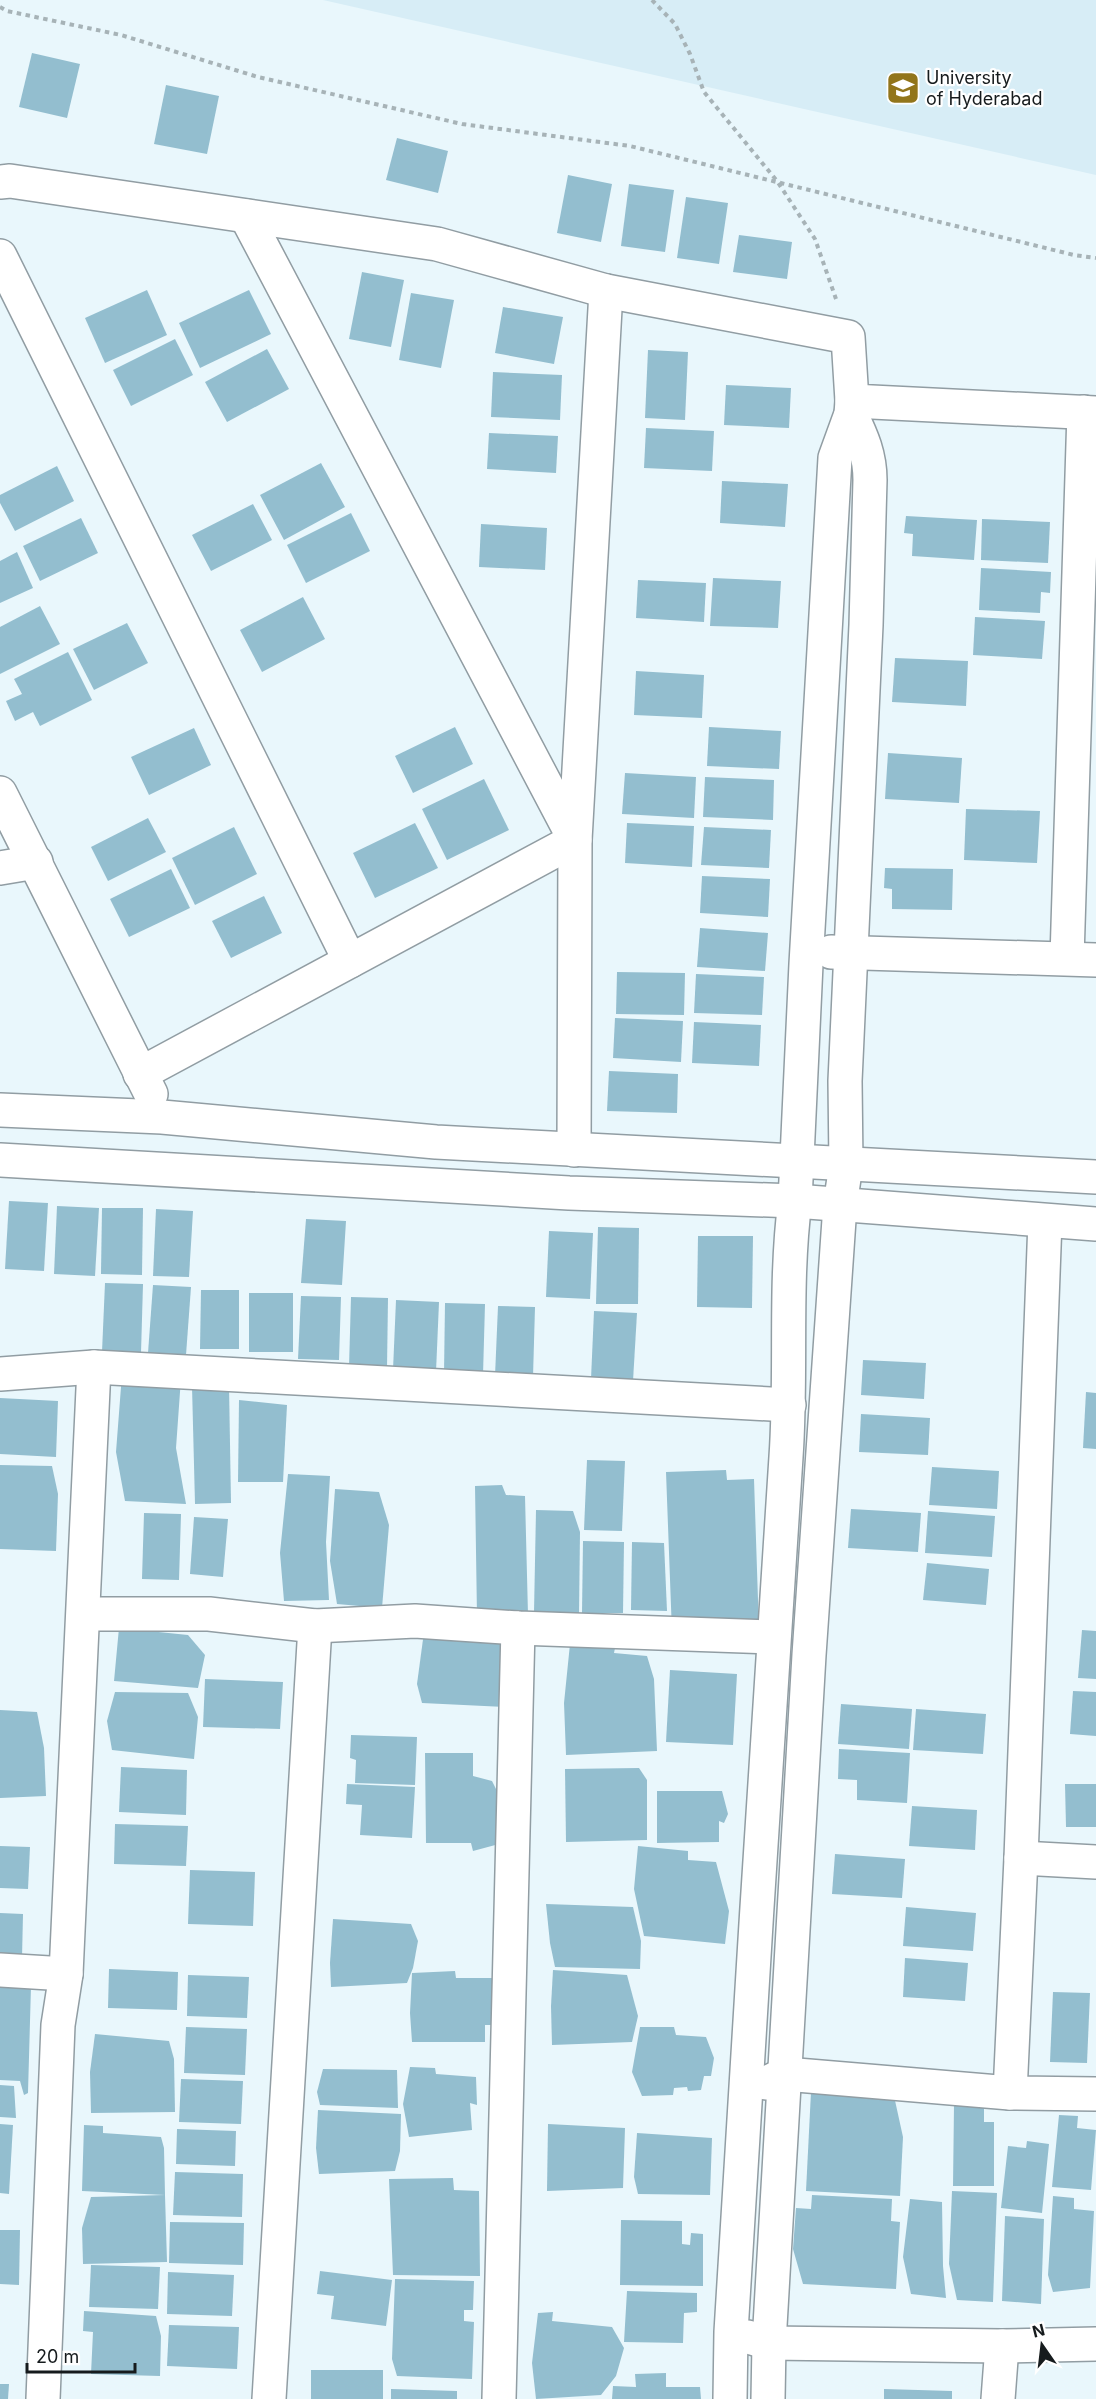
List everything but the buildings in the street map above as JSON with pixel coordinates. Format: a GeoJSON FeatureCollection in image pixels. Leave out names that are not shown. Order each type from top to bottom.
{"type":"FeatureCollection","features":[{"type":"Feature","properties":{"kind":"street"},"geometry":{"type":"LineString","coordinates":[[0,182],[10,181],[437,244],[606,291],[848,337],[851,407],[866,446],[870,462],[870,480],[845,1081],[846,1165],[840,1205],[809,1655],[769,2343],[768,2399]]}},
{"type":"Feature","properties":{"kind":"street"},"geometry":{"type":"LineString","coordinates":[[246,216],[575,840]]}},
{"type":"Feature","properties":{"kind":"street"},"geometry":{"type":"LineString","coordinates":[[0,256],[350,961]]}},
{"type":"Feature","properties":{"kind":"street"},"geometry":{"type":"LineString","coordinates":[[574,1150],[575,840],[606,291]]}},
{"type":"Feature","properties":{"kind":"street"},"geometry":{"type":"LineString","coordinates":[[807,950],[852,954],[1082,959],[1090,413],[851,407]]}},
{"type":"Feature","properties":{"kind":"street"},"geometry":{"type":"LineString","coordinates":[[730,2399],[731,2332],[789,1405],[790,1239],[795,1201],[835,458],[851,407]]}},
{"type":"Feature","properties":{"kind":"street"},"geometry":{"type":"LineString","coordinates":[[0,793],[162,1117]]}},
{"type":"Feature","properties":{"kind":"street"},"geometry":{"type":"LineString","coordinates":[[140,1074],[575,840]]}},
{"type":"Feature","properties":{"kind":"street"},"geometry":{"type":"LineString","coordinates":[[0,868],[36,862]]}},
{"type":"Feature","properties":{"kind":"street"},"geometry":{"type":"LineString","coordinates":[[0,1110],[162,1117],[436,1142],[1096,1177]]}},
{"type":"Feature","properties":{"kind":"street"},"geometry":{"type":"LineString","coordinates":[[0,1160],[557,1193],[795,1201],[1096,1224]]}},
{"type":"Feature","properties":{"kind":"street"},"geometry":{"type":"LineString","coordinates":[[1010,2092],[1045,1221]]}},
{"type":"Feature","properties":{"kind":"street"},"geometry":{"type":"LineString","coordinates":[[0,1374],[94,1367],[789,1405]]}},
{"type":"Feature","properties":{"kind":"street"},"geometry":{"type":"LineString","coordinates":[[43,2399],[58,2025],[66,1974],[94,1367]]}},
{"type":"Feature","properties":{"kind":"street"},"geometry":{"type":"LineString","coordinates":[[84,1614],[209,1614],[315,1626],[415,1621],[518,1628],[773,1637]]}},
{"type":"Feature","properties":{"kind":"street"},"geometry":{"type":"LineString","coordinates":[[269,2399],[315,1626]]}},
{"type":"Feature","properties":{"kind":"street"},"geometry":{"type":"LineString","coordinates":[[500,2399],[518,1628]]}},
{"type":"Feature","properties":{"kind":"street"},"geometry":{"type":"LineString","coordinates":[[1021,1858],[1096,1862]]}},
{"type":"Feature","properties":{"kind":"street"},"geometry":{"type":"LineString","coordinates":[[0,1970],[66,1974]]}},
{"type":"Feature","properties":{"kind":"street"},"geometry":{"type":"LineString","coordinates":[[746,2093],[785,2074],[1010,2092],[1096,2094]]}},
{"type":"Feature","properties":{"kind":"street"},"geometry":{"type":"LineString","coordinates":[[731,2332],[769,2343],[1002,2346],[1096,2344]]}},
{"type":"Feature","properties":{"kind":"street"},"geometry":{"type":"LineString","coordinates":[[998,2399],[1002,2346]]}},
{"type":"Feature","properties":{"kind":"path"},"geometry":{"type":"LineString","coordinates":[[652,0],[675,24],[690,54],[704,92],[777,180],[815,238],[848,337]]}},
{"type":"Feature","properties":{"kind":"path"},"geometry":{"type":"LineString","coordinates":[[0,7],[7,11],[121,35],[258,77],[462,124],[630,146],[777,180],[1074,255],[1096,258]]}},
{"type":"Feature","properties":{"kind":"shaded area","name":"University of Hyderabad"},"geometry":{"type":"Polygon","coordinates":[[[323,0],[1096,0],[1096,175],[323,0]]]}},
{"type":"Feature","properties":{"kind":"place","name":"University of Hyderabad"},"geometry":{"type":"Point","coordinates":[903,88]}}]}
